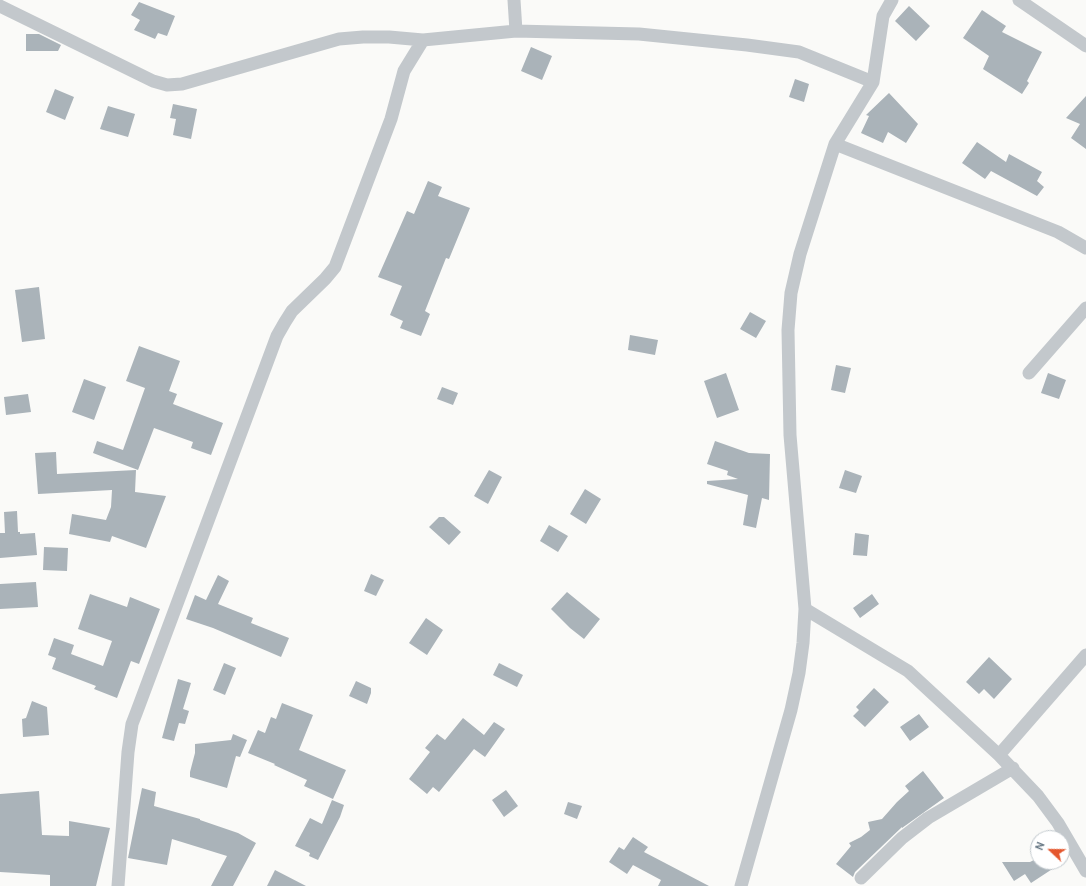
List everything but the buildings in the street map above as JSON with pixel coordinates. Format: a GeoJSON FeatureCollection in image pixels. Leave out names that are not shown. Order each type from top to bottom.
{"type":"FeatureCollection","features":[{"type":"Feature","properties":{"kind":"street"},"geometry":{"type":"LineString","coordinates":[[514,0],[516,31]]}},
{"type":"Feature","properties":{"kind":"street"},"geometry":{"type":"LineString","coordinates":[[741,886],[791,710],[803,643],[806,609],[790,435],[788,330],[791,294],[800,254],[836,144],[873,82],[883,16],[892,0]]}},
{"type":"Feature","properties":{"kind":"street"},"geometry":{"type":"LineString","coordinates":[[1019,0],[1086,46]]}},
{"type":"Feature","properties":{"kind":"street"},"geometry":{"type":"LineString","coordinates":[[0,6],[153,81],[167,84],[182,84],[339,40],[363,37],[389,37],[423,40],[516,31],[638,34],[799,52],[873,82]]}},
{"type":"Feature","properties":{"kind":"street"},"geometry":{"type":"LineString","coordinates":[[118,886],[128,752],[132,724],[136,711],[277,336],[292,311],[325,279],[335,266],[391,119],[404,71],[423,40]]}},
{"type":"Feature","properties":{"kind":"street"},"geometry":{"type":"LineString","coordinates":[[836,144],[1058,232],[1086,248]]}},
{"type":"Feature","properties":{"kind":"street"},"geometry":{"type":"LineString","coordinates":[[1029,373],[1086,308]]}},
{"type":"Feature","properties":{"kind":"street"},"geometry":{"type":"LineString","coordinates":[[806,609],[908,671],[1013,768],[1038,796],[1058,823],[1086,871]]}},
{"type":"Feature","properties":{"kind":"street"},"geometry":{"type":"LineString","coordinates":[[999,755],[1086,655]]}},
{"type":"Feature","properties":{"kind":"street"},"geometry":{"type":"LineString","coordinates":[[861,878],[902,838],[928,818],[1013,768]]}}]}
